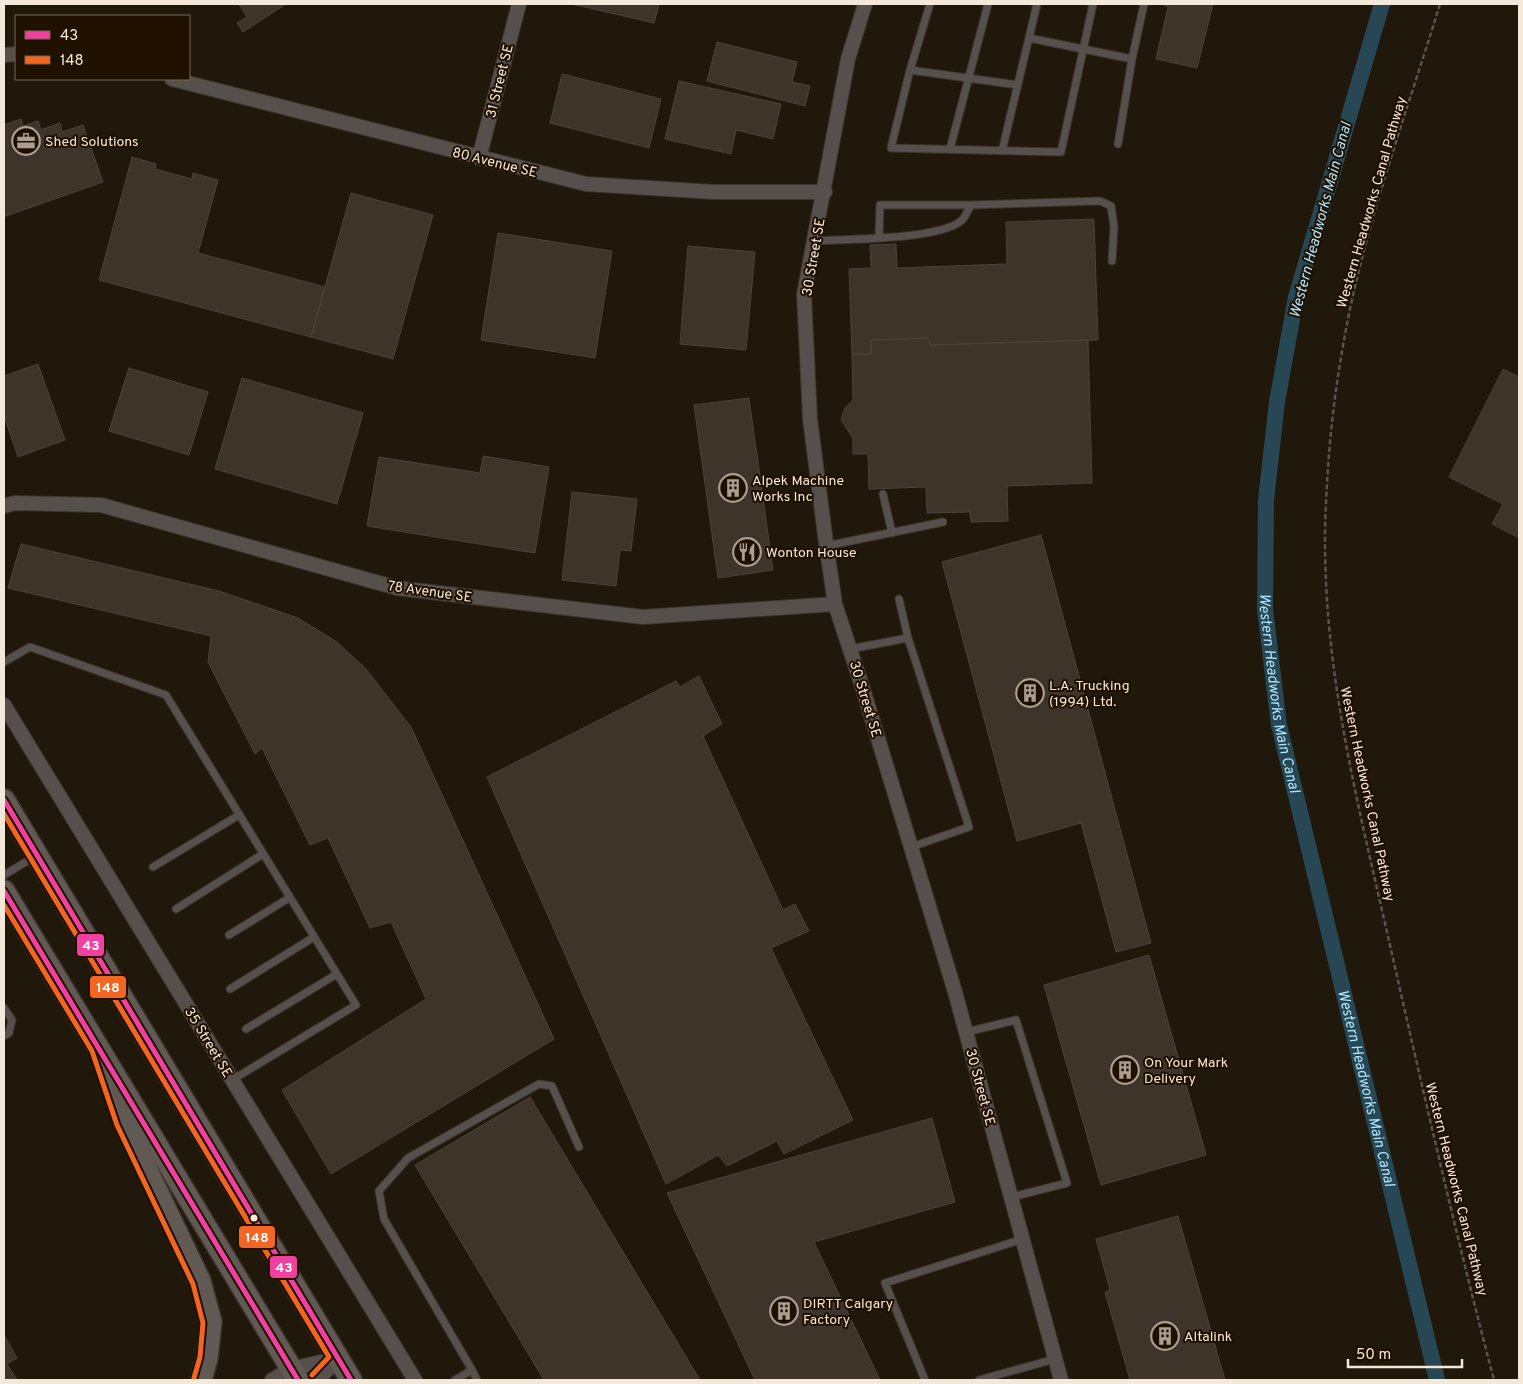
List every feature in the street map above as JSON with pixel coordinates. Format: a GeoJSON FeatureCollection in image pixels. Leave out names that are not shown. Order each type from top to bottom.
{"type":"FeatureCollection","features":[{"type":"Feature","properties":{"kind":"main road"},"geometry":{"type":"LineString","coordinates":[[4,800],[351,1380]]}},
{"type":"Feature","properties":{"kind":"main road"},"geometry":{"type":"LineString","coordinates":[[4,891],[294,1375],[311,1380]]}},
{"type":"Feature","properties":{"kind":"main road"},"geometry":{"type":"LineString","coordinates":[[99,1048],[124,1122],[200,1281],[211,1322],[207,1358],[201,1380]]}},
{"type":"Feature","properties":{"kind":"street","name":"31 Street SE"},"geometry":{"type":"LineString","coordinates":[[479,158],[518,4]]}},
{"type":"Feature","properties":{"kind":"street","name":"30 Street SE"},"geometry":{"type":"LineString","coordinates":[[865,4],[848,59],[825,192],[804,294],[810,419],[826,546],[835,604],[911,847],[966,1032],[1061,1380]]}},
{"type":"Feature","properties":{"kind":"street","name":"80 Avenue SE"},"geometry":{"type":"LineString","coordinates":[[176,80],[586,184],[714,192],[825,192]]}},
{"type":"Feature","properties":{"kind":"street","name":"78 Avenue SE"},"geometry":{"type":"LineString","coordinates":[[4,506],[15,503],[101,505],[397,588],[426,592],[643,617],[835,604]]}},
{"type":"Feature","properties":{"kind":"street","name":"35 Street SE"},"geometry":{"type":"LineString","coordinates":[[4,705],[415,1380]]}},
{"type":"Feature","properties":{"kind":"street"},"geometry":{"type":"LineString","coordinates":[[272,1380],[294,1375],[338,1358]]}},
{"type":"Feature","properties":{"kind":"street"},"geometry":{"type":"LineString","coordinates":[[318,1380],[338,1358]]}},
{"type":"Feature","properties":{"kind":"lane"},"geometry":{"type":"LineString","coordinates":[[930,4],[910,70],[891,148],[1061,152],[1093,4]]}},
{"type":"Feature","properties":{"kind":"lane"},"geometry":{"type":"LineString","coordinates":[[950,150],[988,4]]}},
{"type":"Feature","properties":{"kind":"lane"},"geometry":{"type":"LineString","coordinates":[[1002,151],[1037,4]]}},
{"type":"Feature","properties":{"kind":"lane"},"geometry":{"type":"LineString","coordinates":[[1118,144],[1132,59],[1144,4]]}},
{"type":"Feature","properties":{"kind":"lane"},"geometry":{"type":"LineString","coordinates":[[1029,38],[1083,51],[1132,59]]}},
{"type":"Feature","properties":{"kind":"lane"},"geometry":{"type":"LineString","coordinates":[[910,70],[1018,85]]}},
{"type":"Feature","properties":{"kind":"lane"},"geometry":{"type":"LineString","coordinates":[[879,237],[880,205],[971,205],[1100,201],[1111,206],[1114,227],[1112,261]]}},
{"type":"Feature","properties":{"kind":"lane"},"geometry":{"type":"LineString","coordinates":[[815,240],[879,237],[940,231],[962,221],[971,205]]}},
{"type":"Feature","properties":{"kind":"lane"},"geometry":{"type":"LineString","coordinates":[[883,494],[892,533]]}},
{"type":"Feature","properties":{"kind":"lane"},"geometry":{"type":"LineString","coordinates":[[826,546],[943,522]]}},
{"type":"Feature","properties":{"kind":"lane"},"geometry":{"type":"LineString","coordinates":[[899,599],[908,638],[969,827],[911,847]]}},
{"type":"Feature","properties":{"kind":"lane"},"geometry":{"type":"LineString","coordinates":[[850,649],[908,638]]}},
{"type":"Feature","properties":{"kind":"lane"},"geometry":{"type":"LineString","coordinates":[[4,662],[30,647],[166,695],[356,1005],[232,1080]]}},
{"type":"Feature","properties":{"kind":"lane"},"geometry":{"type":"LineString","coordinates":[[152,867],[239,815]]}},
{"type":"Feature","properties":{"kind":"lane"},"geometry":{"type":"LineString","coordinates":[[176,909],[264,854]]}},
{"type":"Feature","properties":{"kind":"lane"},"geometry":{"type":"LineString","coordinates":[[4,875],[37,856]]}},
{"type":"Feature","properties":{"kind":"lane"},"geometry":{"type":"LineString","coordinates":[[229,935],[289,898]]}},
{"type":"Feature","properties":{"kind":"lane"},"geometry":{"type":"LineString","coordinates":[[230,989],[314,937]]}},
{"type":"Feature","properties":{"kind":"lane"},"geometry":{"type":"LineString","coordinates":[[246,1029],[337,974]]}},
{"type":"Feature","properties":{"kind":"lane"},"geometry":{"type":"LineString","coordinates":[[4,1008],[12,1020],[10,1033],[4,1036]]}},
{"type":"Feature","properties":{"kind":"lane"},"geometry":{"type":"LineString","coordinates":[[966,1032],[1016,1020],[1067,1183],[1012,1197]]}},
{"type":"Feature","properties":{"kind":"lane"},"geometry":{"type":"LineString","coordinates":[[478,1380],[384,1219],[379,1191],[408,1158],[539,1084],[552,1086],[579,1147]]}},
{"type":"Feature","properties":{"kind":"lane"},"geometry":{"type":"LineString","coordinates":[[925,1380],[885,1283],[1023,1239]]}},
{"type":"Feature","properties":{"kind":"lane"},"geometry":{"type":"LineString","coordinates":[[979,1380],[1055,1359]]}},
{"type":"Feature","properties":{"kind":"lane"},"geometry":{"type":"LineString","coordinates":[[455,1380],[472,1370]]}},
{"type":"Feature","properties":{"kind":"path","name":"Western Headworks Canal Pathway"},"geometry":{"type":"LineString","coordinates":[[1440,4],[1365,249],[1350,310],[1336,393],[1326,486],[1325,549],[1333,672],[1343,734],[1422,1085],[1494,1380]]}},
{"type":"Feature","properties":{"kind":"building"},"geometry":{"type":"Polygon","coordinates":[[[239,4],[286,4],[243,32],[237,23],[247,17],[239,4]]]}},
{"type":"Feature","properties":{"kind":"building"},"geometry":{"type":"Polygon","coordinates":[[[572,4],[659,4],[654,23],[572,4]]]}},
{"type":"Feature","properties":{"kind":"building"},"geometry":{"type":"Polygon","coordinates":[[[1162,4],[1213,4],[1197,68],[1156,59],[1168,7],[1162,4]]]}},
{"type":"Feature","properties":{"kind":"building"},"geometry":{"type":"Polygon","coordinates":[[[717,42],[797,62],[792,82],[810,86],[805,106],[707,81],[717,42]]]}},
{"type":"Feature","properties":{"kind":"building"},"geometry":{"type":"Polygon","coordinates":[[[562,74],[661,99],[649,148],[550,123],[562,74]]]}},
{"type":"Feature","properties":{"kind":"building"},"geometry":{"type":"Polygon","coordinates":[[[679,81],[781,104],[773,139],[736,130],[731,154],[665,139],[679,81]]]}},
{"type":"Feature","properties":{"kind":"building"},"geometry":{"type":"Polygon","coordinates":[[[21,119],[23,126],[38,121],[41,130],[60,123],[62,132],[83,125],[103,182],[6,216],[4,209],[4,125],[21,119]]]}},
{"type":"Feature","properties":{"kind":"building"},"geometry":{"type":"Polygon","coordinates":[[[132,157],[156,164],[155,169],[192,179],[193,173],[218,180],[198,253],[325,287],[311,337],[99,280],[132,157]]]}},
{"type":"Feature","properties":{"kind":"building"},"geometry":{"type":"Polygon","coordinates":[[[351,193],[433,215],[393,359],[311,337],[351,193]]]}},
{"type":"Feature","properties":{"kind":"building"},"geometry":{"type":"Polygon","coordinates":[[[1094,219],[1098,340],[930,345],[928,338],[871,340],[871,354],[852,354],[849,269],[871,268],[870,245],[896,244],[897,268],[1007,264],[1006,222],[1094,219]]]}},
{"type":"Feature","properties":{"kind":"building"},"geometry":{"type":"Polygon","coordinates":[[[498,233],[612,251],[595,358],[481,340],[498,233]]]}},
{"type":"Feature","properties":{"kind":"building"},"geometry":{"type":"Polygon","coordinates":[[[688,246],[755,252],[746,350],[680,344],[688,246]]]}},
{"type":"Feature","properties":{"kind":"building"},"geometry":{"type":"Polygon","coordinates":[[[928,338],[930,345],[1088,340],[1092,483],[1007,486],[1008,521],[971,522],[970,512],[927,513],[926,487],[869,489],[868,454],[853,454],[853,438],[841,420],[845,408],[853,400],[852,354],[871,354],[871,340],[928,338]]]}},
{"type":"Feature","properties":{"kind":"building"},"geometry":{"type":"Polygon","coordinates":[[[38,364],[65,440],[18,457],[4,416],[4,376],[38,364]]]}},
{"type":"Feature","properties":{"kind":"building"},"geometry":{"type":"Polygon","coordinates":[[[129,368],[208,392],[189,455],[109,431],[129,368]]]}},
{"type":"Feature","properties":{"kind":"building"},"geometry":{"type":"Polygon","coordinates":[[[1503,369],[1519,377],[1519,538],[1492,524],[1503,504],[1449,477],[1503,369]]]}},
{"type":"Feature","properties":{"kind":"building"},"geometry":{"type":"Polygon","coordinates":[[[242,378],[363,413],[337,504],[215,469],[242,378]]]}},
{"type":"Feature","properties":{"kind":"building","name":"Alpek Machine Works Inc"},"geometry":{"type":"Polygon","coordinates":[[[749,398],[773,570],[718,578],[694,405],[749,398]]]}},
{"type":"Feature","properties":{"kind":"building"},"geometry":{"type":"Polygon","coordinates":[[[483,456],[549,467],[535,553],[367,526],[379,457],[480,473],[483,456]]]}},
{"type":"Feature","properties":{"kind":"building"},"geometry":{"type":"Polygon","coordinates":[[[572,492],[637,499],[631,551],[620,550],[616,586],[562,580],[572,492]]]}},
{"type":"Feature","properties":{"kind":"building","name":"L.A. Trucking (1994) Ltd."},"geometry":{"type":"Polygon","coordinates":[[[1041,535],[1151,943],[1116,952],[1081,823],[1017,841],[942,562],[1041,535]]]}},
{"type":"Feature","properties":{"kind":"building"},"geometry":{"type":"Polygon","coordinates":[[[21,544],[219,591],[298,618],[337,642],[366,669],[411,727],[554,1039],[331,1174],[282,1090],[426,999],[391,922],[370,928],[328,838],[310,845],[262,748],[255,754],[208,662],[211,636],[8,588],[21,544]]]}},
{"type":"Feature","properties":{"kind":"building"},"geometry":{"type":"Polygon","coordinates":[[[699,676],[722,724],[703,736],[783,910],[795,904],[809,931],[771,948],[853,1120],[784,1154],[777,1141],[727,1166],[718,1155],[666,1184],[487,777],[676,681],[680,687],[699,676]]]}},
{"type":"Feature","properties":{"kind":"building","name":"On Your Mark Delivery"},"geometry":{"type":"Polygon","coordinates":[[[1149,955],[1206,1155],[1101,1185],[1044,985],[1149,955]]]}},
{"type":"Feature","properties":{"kind":"building"},"geometry":{"type":"Polygon","coordinates":[[[530,1097],[700,1380],[544,1380],[415,1165],[530,1097]]]}},
{"type":"Feature","properties":{"kind":"building","name":"DIRTT Calgary Factory"},"geometry":{"type":"Polygon","coordinates":[[[932,1118],[955,1202],[814,1242],[880,1380],[755,1380],[667,1193],[932,1118]]]}},
{"type":"Feature","properties":{"kind":"building","name":"Altalink"},"geometry":{"type":"Polygon","coordinates":[[[1178,1216],[1225,1380],[1130,1380],[1105,1292],[1110,1290],[1096,1239],[1178,1216]]]}},
{"type":"Feature","properties":{"kind":"building"},"geometry":{"type":"Polygon","coordinates":[[[4,1335],[17,1358],[7,1364],[17,1380],[4,1380],[4,1335]]]}},
{"type":"Feature","properties":{"kind":"waterway","name":"Western Headworks Main Canal"},"geometry":{"type":"LineString","coordinates":[[1382,4],[1296,297],[1277,402],[1266,500],[1265,609],[1279,725],[1437,1380]]}},
{"type":"Feature","properties":{"kind":"transit line","name":"43"},"geometry":{"type":"LineString","coordinates":[[4,800],[351,1380]]}},
{"type":"Feature","properties":{"kind":"transit line","name":"148"},"geometry":{"type":"LineString","coordinates":[[4,814],[329,1357],[312,1375]]}},
{"type":"Feature","properties":{"kind":"transit line","name":"43"},"geometry":{"type":"LineString","coordinates":[[4,891],[298,1380]]}},
{"type":"Feature","properties":{"kind":"transit line","name":"148"},"geometry":{"type":"LineString","coordinates":[[4,905],[92,1051],[117,1125],[193,1284],[203,1323],[200,1357],[194,1378]]}},
{"type":"Feature","properties":{"kind":"place","name":"Shed Solutions"},"geometry":{"type":"Point","coordinates":[26,141]}},
{"type":"Feature","properties":{"kind":"place","name":"Alpek Machine Works Inc"},"geometry":{"type":"Point","coordinates":[733,488]}},
{"type":"Feature","properties":{"kind":"place","name":"Wonton House"},"geometry":{"type":"Point","coordinates":[747,552]}},
{"type":"Feature","properties":{"kind":"place","name":"L.A. Trucking (1994) Ltd."},"geometry":{"type":"Point","coordinates":[1030,693]}},
{"type":"Feature","properties":{"kind":"place","name":"On Your Mark Delivery"},"geometry":{"type":"Point","coordinates":[1125,1070]}},
{"type":"Feature","properties":{"kind":"place","name":"DIRTT Calgary Factory"},"geometry":{"type":"Point","coordinates":[784,1311]}},
{"type":"Feature","properties":{"kind":"place","name":"Altalink"},"geometry":{"type":"Point","coordinates":[1165,1336]}}]}
